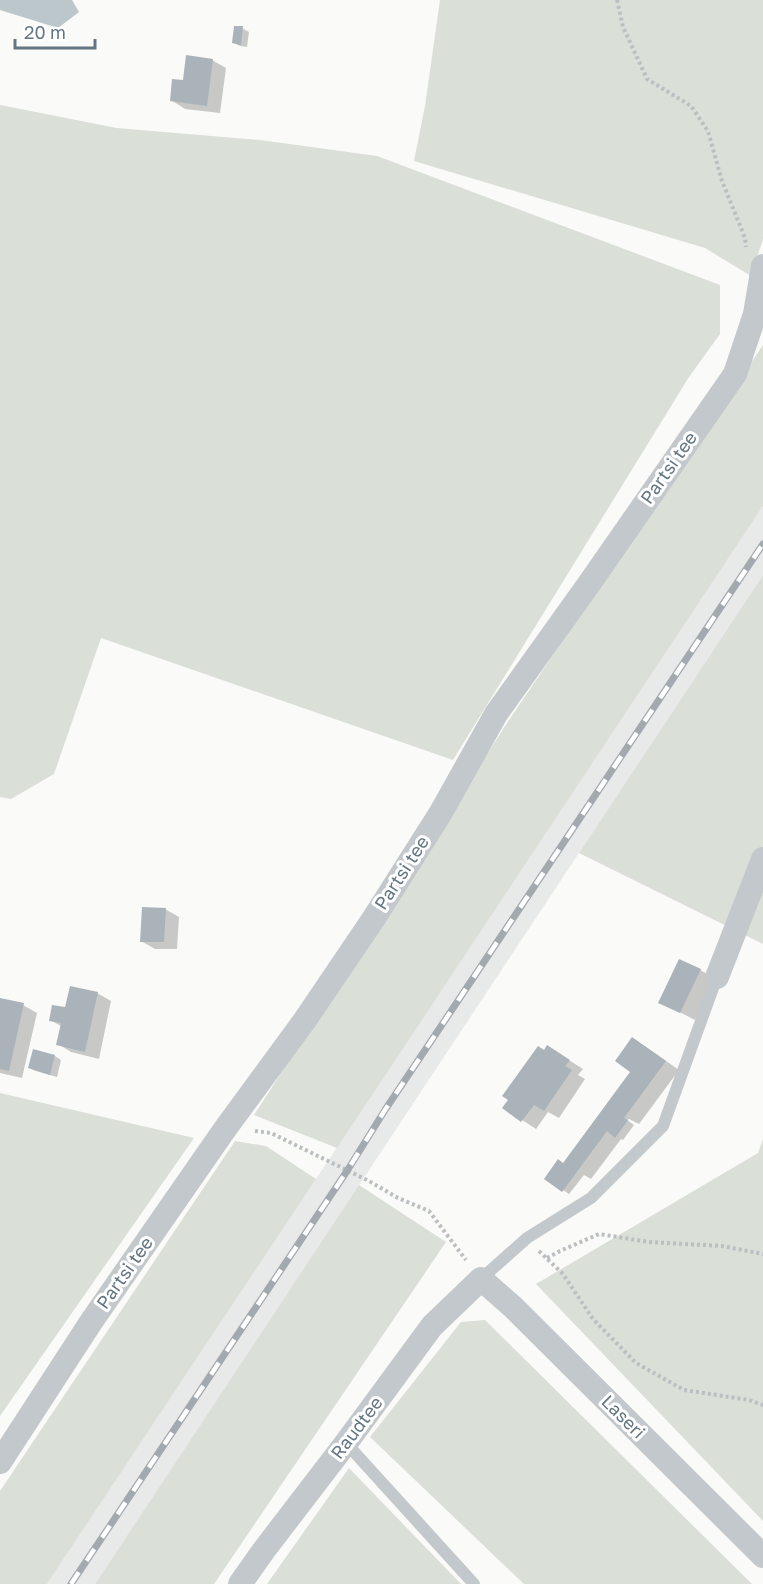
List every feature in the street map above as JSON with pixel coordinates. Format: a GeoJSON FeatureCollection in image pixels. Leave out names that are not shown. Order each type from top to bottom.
{"type":"FeatureCollection","features":[{"type":"Feature","properties":{"kind":"street","name":"Partsi tee"},"geometry":{"type":"LineString","coordinates":[[0,1462],[91,1323],[225,1129],[306,1020],[440,814],[496,714],[591,582],[735,374],[755,314],[763,266]]}},
{"type":"Feature","properties":{"kind":"street"},"geometry":{"type":"LineString","coordinates":[[717,977],[763,859]]}},
{"type":"Feature","properties":{"kind":"street","name":"Raudtee"},"geometry":{"type":"LineString","coordinates":[[240,1584],[432,1326],[481,1279]]}},
{"type":"Feature","properties":{"kind":"street","name":"Laseri"},"geometry":{"type":"LineString","coordinates":[[481,1279],[521,1315],[763,1556]]}},
{"type":"Feature","properties":{"kind":"lane"},"geometry":{"type":"LineString","coordinates":[[481,1279],[527,1239],[591,1198],[663,1126],[717,977]]}},
{"type":"Feature","properties":{"kind":"lane"},"geometry":{"type":"LineString","coordinates":[[346,1443],[474,1584]]}},
{"type":"Feature","properties":{"kind":"path"},"geometry":{"type":"LineString","coordinates":[[617,0],[623,27],[647,79],[691,106],[708,131],[722,181],[745,238],[746,249]]}},
{"type":"Feature","properties":{"kind":"path"},"geometry":{"type":"LineString","coordinates":[[225,1129],[271,1133],[369,1181],[398,1198],[429,1211],[481,1279]]}},
{"type":"Feature","properties":{"kind":"path"},"geometry":{"type":"LineString","coordinates":[[547,1258],[598,1234],[649,1242],[722,1246],[763,1254]]}},
{"type":"Feature","properties":{"kind":"path"},"geometry":{"type":"LineString","coordinates":[[527,1239],[563,1274],[593,1318],[636,1363],[684,1390],[749,1400],[763,1405]]}},
{"type":"Feature","properties":{"kind":"shaded area"},"geometry":{"type":"Polygon","coordinates":[[[0,0],[72,0],[79,12],[58,28],[0,10],[0,0]]]}},
{"type":"Feature","properties":{"kind":"shaded area"},"geometry":{"type":"Polygon","coordinates":[[[440,0],[763,0],[763,239],[751,276],[705,248],[414,161],[425,106],[440,0]]]}},
{"type":"Feature","properties":{"kind":"shaded area"},"geometry":{"type":"Polygon","coordinates":[[[0,105],[117,128],[260,140],[377,156],[720,285],[720,334],[689,377],[453,760],[101,638],[54,774],[11,799],[0,797],[0,105]]]}},
{"type":"Feature","properties":{"kind":"shaded area"},"geometry":{"type":"Polygon","coordinates":[[[763,345],[763,506],[337,1148],[254,1115],[509,720],[763,345]]]}},
{"type":"Feature","properties":{"kind":"shaded area"},"geometry":{"type":"Polygon","coordinates":[[[763,506],[763,575],[95,1584],[47,1584],[763,506]]]}},
{"type":"Feature","properties":{"kind":"shaded area"},"geometry":{"type":"Polygon","coordinates":[[[763,575],[763,944],[579,853],[763,575]]]}},
{"type":"Feature","properties":{"kind":"shaded area"},"geometry":{"type":"Polygon","coordinates":[[[0,1093],[194,1138],[0,1416],[0,1093]]]}},
{"type":"Feature","properties":{"kind":"shaded area"},"geometry":{"type":"Polygon","coordinates":[[[763,1139],[763,1521],[536,1284],[758,1153],[763,1139]]]}},
{"type":"Feature","properties":{"kind":"shaded area"},"geometry":{"type":"Polygon","coordinates":[[[235,1141],[266,1146],[316,1179],[47,1584],[0,1584],[0,1491],[235,1141]]]}},
{"type":"Feature","properties":{"kind":"shaded area"},"geometry":{"type":"Polygon","coordinates":[[[359,1185],[446,1242],[214,1584],[95,1584],[359,1185]]]}},
{"type":"Feature","properties":{"kind":"shaded area"},"geometry":{"type":"Polygon","coordinates":[[[485,1320],[752,1584],[524,1584],[370,1437],[461,1322],[485,1320]]]}},
{"type":"Feature","properties":{"kind":"shaded area"},"geometry":{"type":"Polygon","coordinates":[[[349,1468],[461,1584],[267,1584],[349,1468]]]}},
{"type":"Feature","properties":{"kind":"building"},"geometry":{"type":"Polygon","coordinates":[[[234,26],[243,26],[241,45],[232,43],[234,26]]]}},
{"type":"Feature","properties":{"kind":"building"},"geometry":{"type":"Polygon","coordinates":[[[186,55],[213,59],[207,106],[170,101],[172,79],[183,80],[186,55]]]}},
{"type":"Feature","properties":{"kind":"building"},"geometry":{"type":"Polygon","coordinates":[[[142,907],[166,908],[164,942],[140,942],[142,907]]]}},
{"type":"Feature","properties":{"kind":"building"},"geometry":{"type":"Polygon","coordinates":[[[679,959],[701,969],[680,1013],[658,1003],[679,959]]]}},
{"type":"Feature","properties":{"kind":"building"},"geometry":{"type":"Polygon","coordinates":[[[70,986],[98,992],[85,1052],[56,1045],[61,1023],[49,1021],[52,1005],[65,1007],[70,986]]]}},
{"type":"Feature","properties":{"kind":"building"},"geometry":{"type":"Polygon","coordinates":[[[0,998],[24,1003],[9,1071],[0,1069],[0,998]]]}},
{"type":"Feature","properties":{"kind":"building"},"geometry":{"type":"Polygon","coordinates":[[[632,1037],[666,1061],[624,1118],[628,1120],[615,1138],[607,1131],[562,1192],[544,1179],[558,1159],[563,1163],[630,1072],[615,1061],[632,1037]]]}},
{"type":"Feature","properties":{"kind":"building"},"geometry":{"type":"Polygon","coordinates":[[[547,1045],[570,1060],[565,1066],[572,1070],[544,1111],[534,1105],[521,1122],[502,1108],[508,1100],[502,1096],[538,1046],[544,1050],[547,1045]]]}},
{"type":"Feature","properties":{"kind":"building"},"geometry":{"type":"Polygon","coordinates":[[[33,1049],[55,1055],[50,1075],[28,1068],[33,1049]]]}},
{"type":"Feature","properties":{"kind":"railway"},"geometry":{"type":"LineString","coordinates":[[71,1584],[763,544]]}}]}
